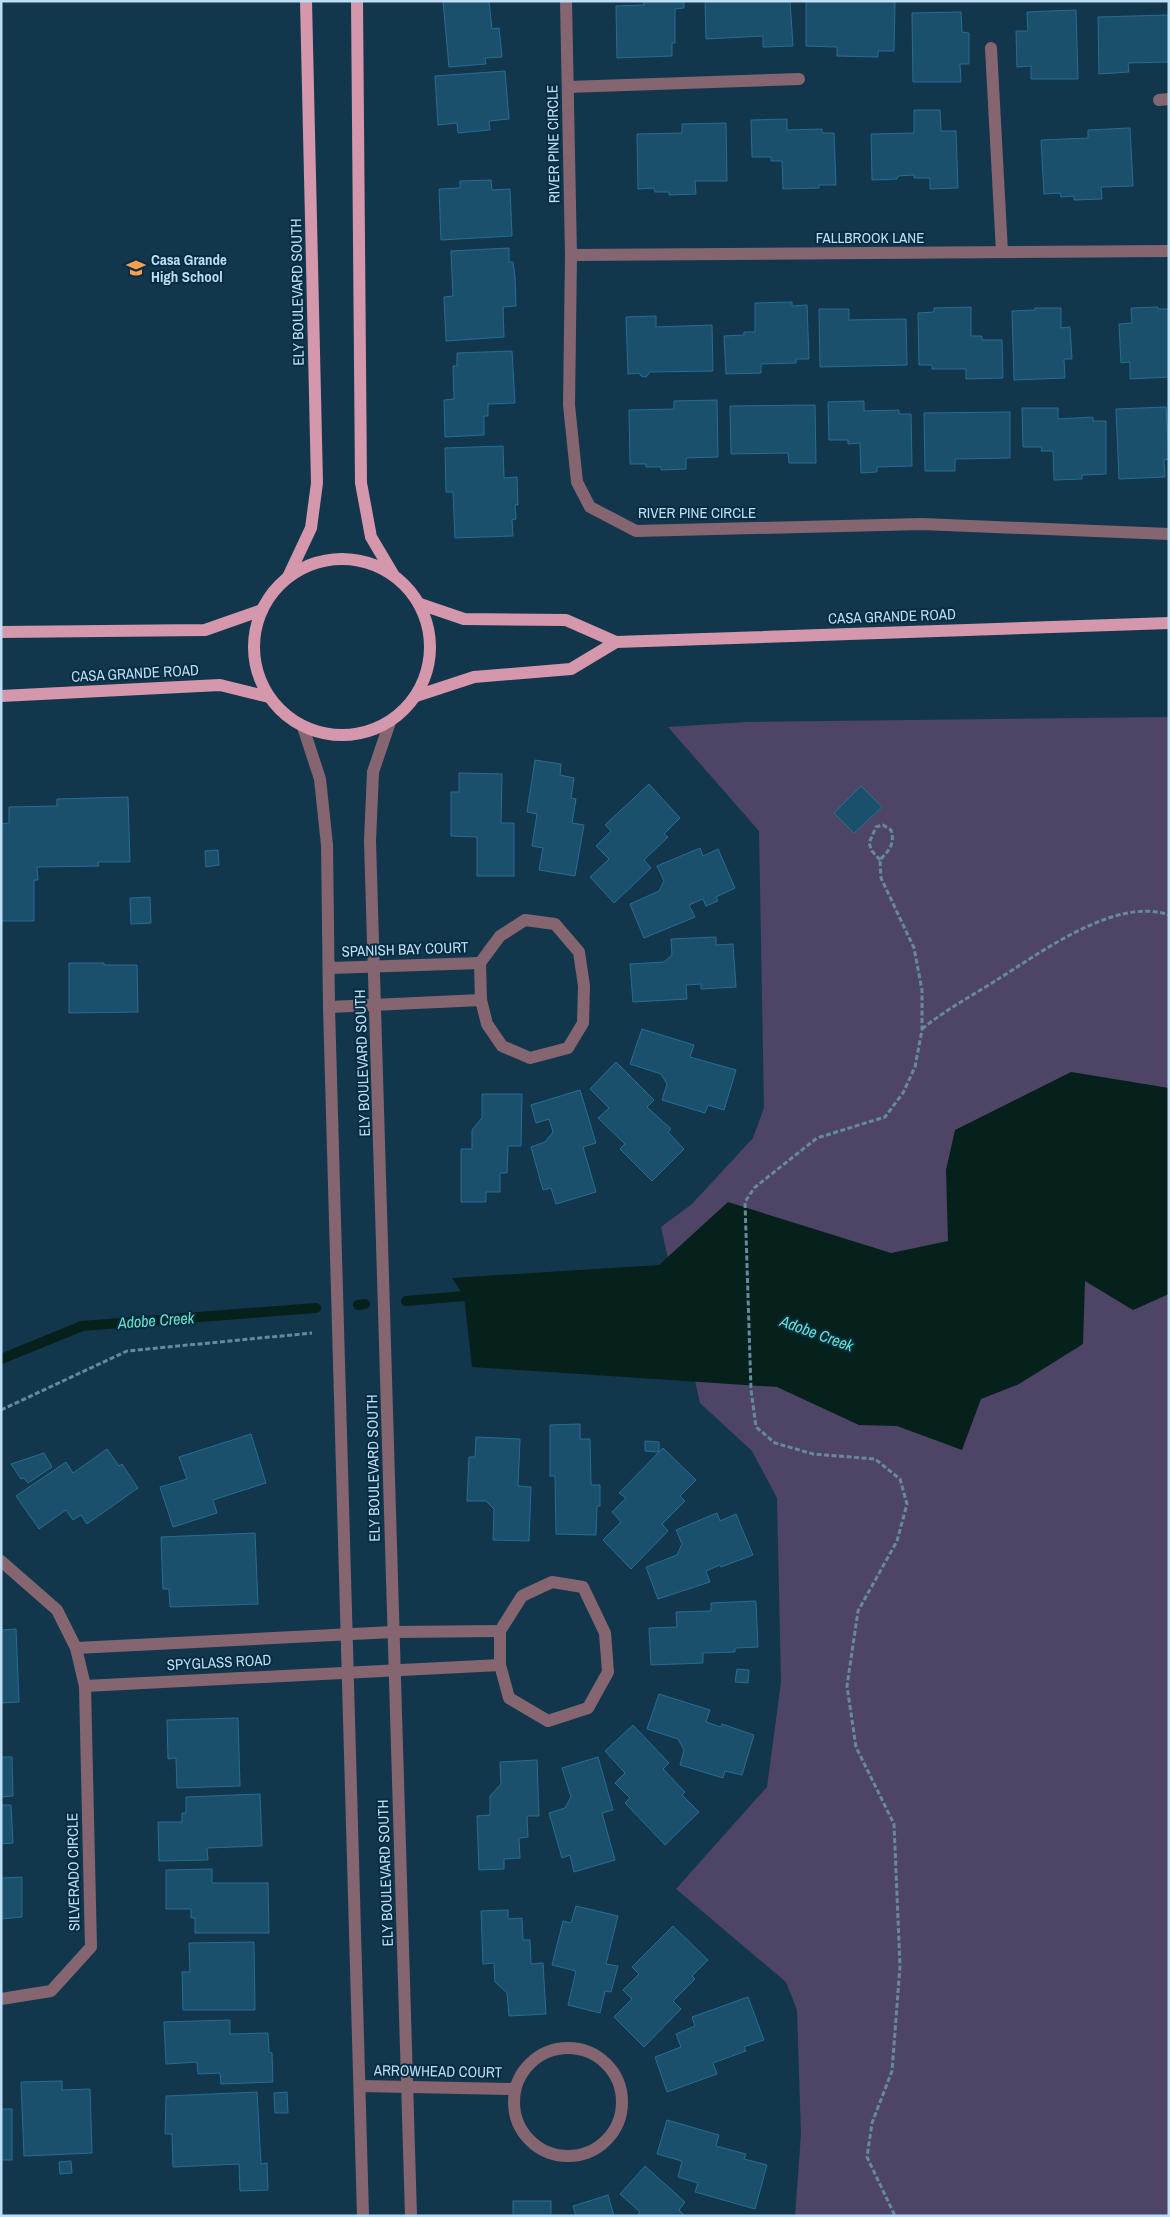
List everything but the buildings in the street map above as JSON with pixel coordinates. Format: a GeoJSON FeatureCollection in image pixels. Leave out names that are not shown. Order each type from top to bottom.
{"type":"FeatureCollection","features":[{"type":"Feature","properties":{"kind":"main road","name":"ELY BOULEVARD SOUTH"},"geometry":{"type":"LineString","coordinates":[[288,577],[311,528],[317,484],[306,1]]}},
{"type":"Feature","properties":{"kind":"main road"},"geometry":{"type":"LineString","coordinates":[[357,1],[360,483],[371,537],[393,574],[408,588],[420,604],[428,626],[431,651],[427,674],[416,696],[405,710],[390,722],[363,734],[332,735],[303,727],[284,714],[269,697],[256,670],[254,639],[262,610],[273,592],[288,577],[312,563],[340,558],[368,562],[393,574]]}},
{"type":"Feature","properties":{"kind":"main road","name":"CASA GRANDE ROAD"},"geometry":{"type":"LineString","coordinates":[[420,604],[464,619],[566,620],[616,642],[1169,622]]}},
{"type":"Feature","properties":{"kind":"main road"},"geometry":{"type":"LineString","coordinates":[[1,632],[205,630],[262,610]]}},
{"type":"Feature","properties":{"kind":"main road","name":"CASA GRANDE ROAD"},"geometry":{"type":"LineString","coordinates":[[416,696],[474,677],[571,669],[616,642]]}},
{"type":"Feature","properties":{"kind":"main road","name":"CASA GRANDE ROAD"},"geometry":{"type":"LineString","coordinates":[[1,696],[220,685],[269,697]]}},
{"type":"Feature","properties":{"kind":"street","name":"RIVER PINE CIRCLE"},"geometry":{"type":"LineString","coordinates":[[566,1],[572,255],[569,404],[577,482],[590,507],[636,531],[922,524],[1169,534]]}},
{"type":"Feature","properties":{"kind":"street"},"geometry":{"type":"LineString","coordinates":[[991,48],[1002,252]]}},
{"type":"Feature","properties":{"kind":"street"},"geometry":{"type":"LineString","coordinates":[[568,87],[799,79]]}},
{"type":"Feature","properties":{"kind":"street","name":"FALLBROOK LANE"},"geometry":{"type":"LineString","coordinates":[[572,255],[1169,251]]}},
{"type":"Feature","properties":{"kind":"street","name":"ELY BOULEVARD SOUTH"},"geometry":{"type":"LineString","coordinates":[[390,722],[373,772],[370,841],[394,1669],[409,2088],[411,2216]]}},
{"type":"Feature","properties":{"kind":"street","name":"ELY BOULEVARD SOUTH"},"geometry":{"type":"LineString","coordinates":[[303,727],[320,779],[327,845],[329,1007],[346,1672],[363,2216]]}},
{"type":"Feature","properties":{"kind":"street","name":"SPANISH BAY COURT"},"geometry":{"type":"LineString","coordinates":[[525,920],[555,924],[579,952],[584,986],[583,1023],[568,1048],[530,1058],[502,1046],[487,1024],[481,1000],[480,963],[500,936],[525,920]]}},
{"type":"Feature","properties":{"kind":"street","name":"SPANISH BAY COURT"},"geometry":{"type":"LineString","coordinates":[[330,968],[480,963]]}},
{"type":"Feature","properties":{"kind":"street"},"geometry":{"type":"LineString","coordinates":[[329,1007],[481,1000]]}},
{"type":"Feature","properties":{"kind":"street"},"geometry":{"type":"LineString","coordinates":[[1,1561],[57,1610],[76,1648],[85,1686]]}},
{"type":"Feature","properties":{"kind":"street"},"geometry":{"type":"LineString","coordinates":[[552,1582],[583,1587],[605,1633],[608,1672],[588,1708],[548,1722],[509,1698],[500,1665],[500,1631],[522,1596],[552,1582]]}},
{"type":"Feature","properties":{"kind":"street","name":"SPYGLASS ROAD"},"geometry":{"type":"LineString","coordinates":[[76,1648],[393,1632],[500,1631]]}},
{"type":"Feature","properties":{"kind":"street","name":"SPYGLASS ROAD"},"geometry":{"type":"LineString","coordinates":[[85,1686],[500,1665]]}},
{"type":"Feature","properties":{"kind":"street","name":"SILVERADO CIRCLE"},"geometry":{"type":"LineString","coordinates":[[1,1999],[52,1991],[91,1946],[85,1686]]}},
{"type":"Feature","properties":{"kind":"street","name":"ARROWHEAD COURT"},"geometry":{"type":"LineString","coordinates":[[561,2048],[577,2048],[593,2054],[606,2063],[617,2079],[623,2097],[621,2116],[613,2133],[600,2147],[583,2155],[564,2157],[546,2152],[530,2142],[519,2126],[514,2108],[515,2089],[521,2074],[545,2052],[561,2048]]}},
{"type":"Feature","properties":{"kind":"street","name":"ARROWHEAD COURT"},"geometry":{"type":"LineString","coordinates":[[360,2086],[515,2089]]}},
{"type":"Feature","properties":{"kind":"path"},"geometry":{"type":"LineString","coordinates":[[880,860],[893,845],[894,840],[891,830],[884,825],[876,827],[868,843],[880,860],[881,878],[914,948],[922,990],[922,1030],[915,1067],[903,1093],[884,1116],[817,1138],[754,1188],[745,1202],[751,1390],[756,1426],[775,1443],[813,1454],[875,1459],[900,1479],[907,1504],[897,1540],[858,1611],[847,1686],[856,1747],[894,1824],[900,1966],[892,2071],[872,2123],[867,2157],[895,2216]]}},
{"type":"Feature","properties":{"kind":"path"},"geometry":{"type":"LineString","coordinates":[[922,1030],[942,1012],[991,984],[1051,945],[1095,922],[1131,912],[1161,912],[1169,914]]}},
{"type":"Feature","properties":{"kind":"path"},"geometry":{"type":"LineString","coordinates":[[1,1410],[126,1351],[312,1333]]}},
{"type":"Feature","properties":{"kind":"shaded area"},"geometry":{"type":"Polygon","coordinates":[[[1169,717],[1169,2216],[795,2216],[801,2134],[797,2010],[786,1982],[676,1889],[767,1787],[781,1682],[777,1498],[752,1451],[700,1403],[661,1227],[692,1204],[753,1138],[764,1108],[759,831],[668,727],[746,722],[1169,717]]]}},
{"type":"Feature","properties":{"kind":"water"},"geometry":{"type":"Polygon","coordinates":[[[1071,1072],[1169,1088],[1169,1294],[1133,1310],[1085,1281],[1083,1344],[1019,1384],[981,1399],[962,1450],[897,1426],[859,1425],[777,1387],[472,1367],[464,1296],[452,1278],[659,1265],[728,1202],[891,1253],[948,1241],[946,1170],[955,1130],[1071,1072]]]}},
{"type":"Feature","properties":{"kind":"waterway","name":"Adobe Creek"},"geometry":{"type":"LineString","coordinates":[[406,1301],[464,1296],[477,1299]]}},
{"type":"Feature","properties":{"kind":"waterway","name":"Adobe Creek"},"geometry":{"type":"LineString","coordinates":[[358,1305],[365,1304]]}},
{"type":"Feature","properties":{"kind":"waterway","name":"Adobe Creek"},"geometry":{"type":"LineString","coordinates":[[1,1359],[82,1326],[316,1308]]}},
{"type":"Feature","properties":{"kind":"place","name":"Casa Grande High School"},"geometry":{"type":"Point","coordinates":[136,268]}}]}
